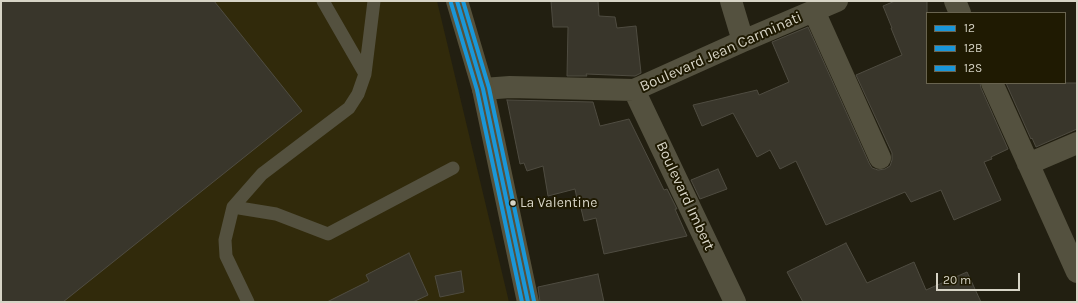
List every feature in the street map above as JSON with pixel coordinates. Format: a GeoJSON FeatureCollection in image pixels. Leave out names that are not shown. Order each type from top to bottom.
{"type":"FeatureCollection","features":[{"type":"Feature","properties":{"kind":"street"},"geometry":{"type":"LineString","coordinates":[[457,1],[483,89],[528,302]]}},
{"type":"Feature","properties":{"kind":"street"},"geometry":{"type":"LineString","coordinates":[[731,1],[743,41]]}},
{"type":"Feature","properties":{"kind":"street","name":"Boulevard Jean Carminati"},"geometry":{"type":"LineString","coordinates":[[483,89],[634,90],[837,1]]}},
{"type":"Feature","properties":{"kind":"street"},"geometry":{"type":"LineString","coordinates":[[955,1],[960,12]]}},
{"type":"Feature","properties":{"kind":"street"},"geometry":{"type":"LineString","coordinates":[[814,11],[880,158]]}},
{"type":"Feature","properties":{"kind":"street"},"geometry":{"type":"LineString","coordinates":[[992,84],[1077,272]]}},
{"type":"Feature","properties":{"kind":"street","name":"Boulevard Imbert"},"geometry":{"type":"LineString","coordinates":[[634,90],[735,302]]}},
{"type":"Feature","properties":{"kind":"street"},"geometry":{"type":"LineString","coordinates":[[1028,164],[1077,143]]}},
{"type":"Feature","properties":{"kind":"lane"},"geometry":{"type":"LineString","coordinates":[[323,1],[365,74]]}},
{"type":"Feature","properties":{"kind":"lane"},"geometry":{"type":"LineString","coordinates":[[248,302],[226,256],[225,240],[233,207],[262,174],[349,108],[358,94],[365,74],[374,1]]}},
{"type":"Feature","properties":{"kind":"lane"},"geometry":{"type":"LineString","coordinates":[[233,207],[276,214],[328,234],[453,168]]}},
{"type":"Feature","properties":{"kind":"shaded area"},"geometry":{"type":"Polygon","coordinates":[[[1,1],[437,1],[509,302],[1,302],[1,1]]]}},
{"type":"Feature","properties":{"kind":"building"},"geometry":{"type":"Polygon","coordinates":[[[1,1],[214,1],[302,111],[63,302],[1,302],[1,1]]]}},
{"type":"Feature","properties":{"kind":"building"},"geometry":{"type":"Polygon","coordinates":[[[551,1],[598,1],[599,16],[615,17],[617,28],[636,26],[641,73],[635,76],[586,74],[587,76],[567,76],[568,27],[553,27],[551,1]]]}},
{"type":"Feature","properties":{"kind":"building"},"geometry":{"type":"Polygon","coordinates":[[[895,1],[927,1],[926,84],[980,84],[1008,149],[984,162],[1001,200],[954,220],[941,190],[911,202],[905,192],[826,225],[796,161],[780,169],[770,150],[757,157],[733,113],[702,126],[693,105],[757,90],[759,95],[789,82],[772,42],[808,27],[869,163],[872,168],[878,170],[885,169],[890,166],[892,153],[856,75],[902,55],[883,6],[895,1]]]}},
{"type":"Feature","properties":{"kind":"building"},"geometry":{"type":"Polygon","coordinates":[[[1077,83],[1077,129],[1036,147],[1032,138],[1031,139],[1006,84],[1077,83]]]}},
{"type":"Feature","properties":{"kind":"building"},"geometry":{"type":"Polygon","coordinates":[[[507,100],[593,102],[600,126],[629,119],[664,190],[667,189],[677,209],[675,209],[687,236],[604,254],[596,218],[584,221],[575,189],[548,196],[543,166],[527,171],[524,163],[520,164],[507,100]]]}},
{"type":"Feature","properties":{"kind":"building"},"geometry":{"type":"Polygon","coordinates":[[[718,169],[727,189],[700,199],[691,180],[718,169]]]}},
{"type":"Feature","properties":{"kind":"building"},"geometry":{"type":"Polygon","coordinates":[[[846,243],[867,283],[914,262],[926,290],[967,272],[981,302],[803,302],[787,272],[846,243]]]}},
{"type":"Feature","properties":{"kind":"building"},"geometry":{"type":"Polygon","coordinates":[[[409,253],[428,295],[413,302],[327,302],[369,281],[366,275],[409,253]]]}},
{"type":"Feature","properties":{"kind":"building"},"geometry":{"type":"Polygon","coordinates":[[[461,271],[464,292],[440,297],[435,276],[461,271]]]}},
{"type":"Feature","properties":{"kind":"building"},"geometry":{"type":"Polygon","coordinates":[[[598,274],[604,302],[540,302],[538,287],[598,274]]]}},
{"type":"Feature","properties":{"kind":"transit line","name":"12"},"geometry":{"type":"LineString","coordinates":[[457,1],[483,89],[528,302]]}},
{"type":"Feature","properties":{"kind":"transit line","name":"12S"},"geometry":{"type":"LineString","coordinates":[[463,1],[489,88],[534,301]]}},
{"type":"Feature","properties":{"kind":"transit line","name":"12B"},"geometry":{"type":"LineString","coordinates":[[451,3],[477,90],[522,302]]}},
{"type":"Feature","properties":{"kind":"place","name":"La Valentine"},"geometry":{"type":"Point","coordinates":[513,203]}}]}
